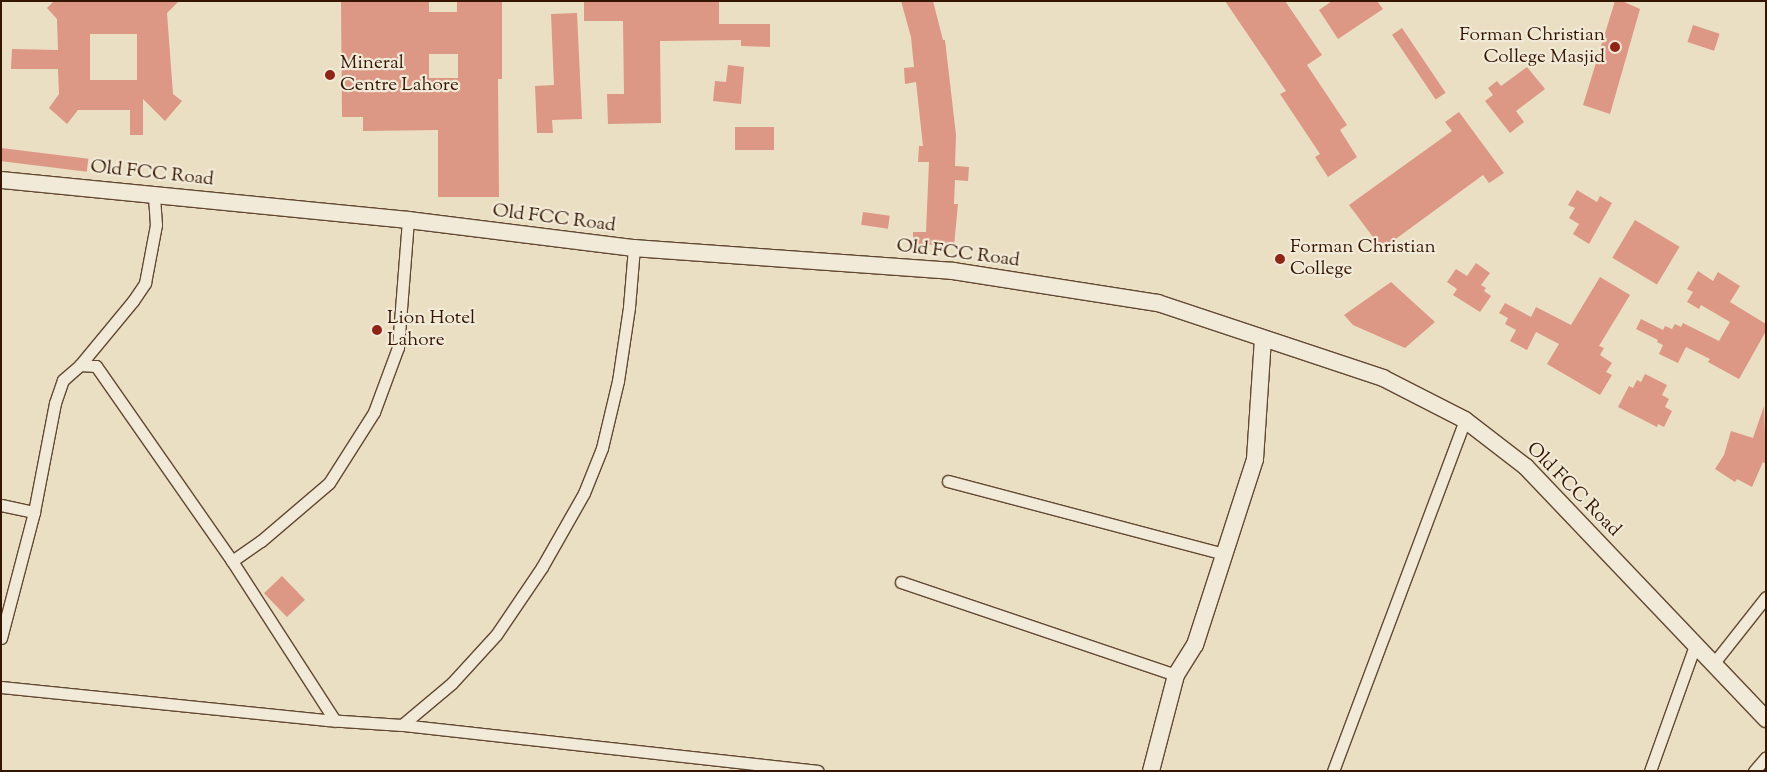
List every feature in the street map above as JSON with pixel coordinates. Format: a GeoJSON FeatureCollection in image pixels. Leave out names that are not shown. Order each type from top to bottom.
{"type":"FeatureCollection","features":[{"type":"Feature","properties":{"kind":"street","name":"Old FCC Road"},"geometry":{"type":"LineString","coordinates":[[1,180],[408,220],[634,248],[954,270],[1158,303],[1383,378],[1465,420],[1526,468],[1766,719]]}},
{"type":"Feature","properties":{"kind":"street"},"geometry":{"type":"LineString","coordinates":[[1,638],[34,512],[55,403],[63,380],[80,365],[133,301],[145,283],[156,225],[154,194]]}},
{"type":"Feature","properties":{"kind":"street"},"geometry":{"type":"LineString","coordinates":[[232,561],[261,540],[329,483],[374,412],[398,347],[408,220]]}},
{"type":"Feature","properties":{"kind":"street"},"geometry":{"type":"LineString","coordinates":[[402,725],[452,683],[496,635],[542,567],[584,493],[602,448],[618,381],[629,307],[634,248]]}},
{"type":"Feature","properties":{"kind":"street"},"geometry":{"type":"LineString","coordinates":[[1151,771],[1176,675],[1195,645],[1255,459],[1263,339]]}},
{"type":"Feature","properties":{"kind":"street"},"geometry":{"type":"LineString","coordinates":[[80,365],[96,366],[232,561],[335,721]]}},
{"type":"Feature","properties":{"kind":"street"},"geometry":{"type":"LineString","coordinates":[[1333,771],[1465,420]]}},
{"type":"Feature","properties":{"kind":"street"},"geometry":{"type":"LineString","coordinates":[[948,481],[1225,554]]}},
{"type":"Feature","properties":{"kind":"street"},"geometry":{"type":"LineString","coordinates":[[1,505],[34,512]]}},
{"type":"Feature","properties":{"kind":"street"},"geometry":{"type":"LineString","coordinates":[[901,582],[1176,675]]}},
{"type":"Feature","properties":{"kind":"street"},"geometry":{"type":"LineString","coordinates":[[1713,664],[1766,598]]}},
{"type":"Feature","properties":{"kind":"street"},"geometry":{"type":"LineString","coordinates":[[1650,771],[1695,645]]}},
{"type":"Feature","properties":{"kind":"street"},"geometry":{"type":"LineString","coordinates":[[1,687],[335,721],[402,725],[817,771]]}},
{"type":"Feature","properties":{"kind":"street"},"geometry":{"type":"LineString","coordinates":[[1754,771],[1766,757]]}},
{"type":"Feature","properties":{"kind":"building"},"geometry":{"type":"Polygon","coordinates":[[[54,1],[179,1],[167,13],[173,94],[182,101],[165,121],[143,99],[143,135],[130,135],[130,110],[78,110],[67,124],[49,108],[59,94],[58,69],[11,69],[12,49],[58,50],[57,19],[47,8],[54,1]],[[90,34],[90,80],[137,80],[137,34],[90,34]]]}},
{"type":"Feature","properties":{"kind":"building"},"geometry":{"type":"Polygon","coordinates":[[[341,1],[429,1],[429,12],[457,12],[457,1],[502,1],[502,79],[498,79],[499,197],[438,197],[438,130],[363,131],[363,117],[342,117],[341,1]],[[429,54],[429,78],[458,78],[458,54],[429,54]]]}},
{"type":"Feature","properties":{"kind":"building"},"geometry":{"type":"Polygon","coordinates":[[[584,1],[719,1],[719,24],[770,24],[770,47],[741,46],[741,40],[660,41],[661,123],[608,124],[607,94],[624,94],[623,21],[584,21],[584,1]]]}},
{"type":"Feature","properties":{"kind":"building"},"geometry":{"type":"Polygon","coordinates":[[[901,1],[933,1],[943,40],[945,40],[956,135],[955,166],[969,167],[968,181],[955,180],[954,204],[958,204],[954,246],[913,244],[913,232],[926,232],[929,162],[918,162],[919,146],[923,146],[916,82],[905,84],[904,68],[914,67],[911,37],[901,1]]]}},
{"type":"Feature","properties":{"kind":"building"},"geometry":{"type":"Polygon","coordinates":[[[1225,1],[1285,1],[1322,55],[1307,65],[1347,125],[1340,130],[1357,157],[1328,177],[1315,157],[1320,154],[1280,94],[1286,91],[1225,1]]]}},
{"type":"Feature","properties":{"kind":"building"},"geometry":{"type":"Polygon","coordinates":[[[1332,1],[1377,1],[1383,9],[1338,39],[1319,10],[1332,1]]]}},
{"type":"Feature","properties":{"kind":"building"},"geometry":{"type":"Polygon","coordinates":[[[1615,1],[1622,1],[1640,9],[1610,114],[1583,105],[1615,1]]]}},
{"type":"Feature","properties":{"kind":"building"},"geometry":{"type":"Polygon","coordinates":[[[577,13],[582,119],[552,120],[553,133],[537,133],[535,86],[554,85],[551,14],[577,13]]]}},
{"type":"Feature","properties":{"kind":"building"},"geometry":{"type":"Polygon","coordinates":[[[1693,25],[1720,34],[1714,51],[1687,42],[1693,25]]]}},
{"type":"Feature","properties":{"kind":"building"},"geometry":{"type":"Polygon","coordinates":[[[1402,28],[1446,93],[1436,99],[1392,35],[1402,28]]]}},
{"type":"Feature","properties":{"kind":"building"},"geometry":{"type":"Polygon","coordinates":[[[728,65],[744,67],[741,104],[713,101],[715,81],[726,82],[728,65]]]}},
{"type":"Feature","properties":{"kind":"building"},"geometry":{"type":"Polygon","coordinates":[[[1527,67],[1545,89],[1516,111],[1524,122],[1510,133],[1485,101],[1493,95],[1488,88],[1497,81],[1501,86],[1527,67]]]}},
{"type":"Feature","properties":{"kind":"building"},"geometry":{"type":"Polygon","coordinates":[[[1459,112],[1504,173],[1489,183],[1483,175],[1382,249],[1349,205],[1452,131],[1445,122],[1459,112]]]}},
{"type":"Feature","properties":{"kind":"building"},"geometry":{"type":"Polygon","coordinates":[[[735,127],[774,127],[774,150],[735,150],[735,127]]]}},
{"type":"Feature","properties":{"kind":"building"},"geometry":{"type":"Polygon","coordinates":[[[1,148],[88,159],[87,172],[1,161],[1,148]]]}},
{"type":"Feature","properties":{"kind":"building"},"geometry":{"type":"Polygon","coordinates":[[[1577,190],[1597,202],[1600,196],[1612,203],[1589,244],[1573,234],[1579,224],[1569,218],[1575,208],[1568,205],[1577,190]]]}},
{"type":"Feature","properties":{"kind":"building"},"geometry":{"type":"Polygon","coordinates":[[[863,212],[890,216],[888,229],[861,225],[863,212]]]}},
{"type":"Feature","properties":{"kind":"building"},"geometry":{"type":"Polygon","coordinates":[[[1635,220],[1680,247],[1657,284],[1612,258],[1635,220]]]}},
{"type":"Feature","properties":{"kind":"building"},"geometry":{"type":"Polygon","coordinates":[[[1476,263],[1490,273],[1481,285],[1486,288],[1484,291],[1491,296],[1480,312],[1453,295],[1457,289],[1447,282],[1456,269],[1467,276],[1476,263]]]}},
{"type":"Feature","properties":{"kind":"building"},"geometry":{"type":"Polygon","coordinates":[[[1698,271],[1713,281],[1718,272],[1740,286],[1730,302],[1766,324],[1766,331],[1739,379],[1708,362],[1710,359],[1686,347],[1678,363],[1659,354],[1663,345],[1657,342],[1658,340],[1636,329],[1641,319],[1663,330],[1665,326],[1672,329],[1675,324],[1681,327],[1683,323],[1719,341],[1730,322],[1701,305],[1699,309],[1687,302],[1693,292],[1687,289],[1698,271]]]}},
{"type":"Feature","properties":{"kind":"building"},"geometry":{"type":"Polygon","coordinates":[[[1600,277],[1630,295],[1599,346],[1604,348],[1600,355],[1612,363],[1606,372],[1612,375],[1600,395],[1547,364],[1559,344],[1536,332],[1527,350],[1510,341],[1516,330],[1505,324],[1508,318],[1499,313],[1505,303],[1531,317],[1536,307],[1571,325],[1600,277]]]}},
{"type":"Feature","properties":{"kind":"building"},"geometry":{"type":"Polygon","coordinates":[[[1391,282],[1435,322],[1405,348],[1353,325],[1344,315],[1391,282]]]}},
{"type":"Feature","properties":{"kind":"building"},"geometry":{"type":"Polygon","coordinates":[[[1645,374],[1667,385],[1662,395],[1669,399],[1665,407],[1672,411],[1664,427],[1658,424],[1657,427],[1618,407],[1629,386],[1633,388],[1637,380],[1641,382],[1645,374]]]}},
{"type":"Feature","properties":{"kind":"building"},"geometry":{"type":"Polygon","coordinates":[[[1764,406],[1766,464],[1763,462],[1752,487],[1737,479],[1735,482],[1715,469],[1724,455],[1731,431],[1753,438],[1764,406]]]}},
{"type":"Feature","properties":{"kind":"building"},"geometry":{"type":"Polygon","coordinates":[[[282,576],[305,600],[287,617],[264,593],[282,576]]]}},
{"type":"Feature","properties":{"kind":"place","name":"Forman Christian College Masjid"},"geometry":{"type":"Point","coordinates":[1615,47]}},
{"type":"Feature","properties":{"kind":"place","name":"Mineral Centre Lahore"},"geometry":{"type":"Point","coordinates":[330,75]}},
{"type":"Feature","properties":{"kind":"place","name":"Forman Christian College"},"geometry":{"type":"Point","coordinates":[1280,259]}},
{"type":"Feature","properties":{"kind":"place","name":"Lion Hotel Lahore"},"geometry":{"type":"Point","coordinates":[377,330]}}]}
